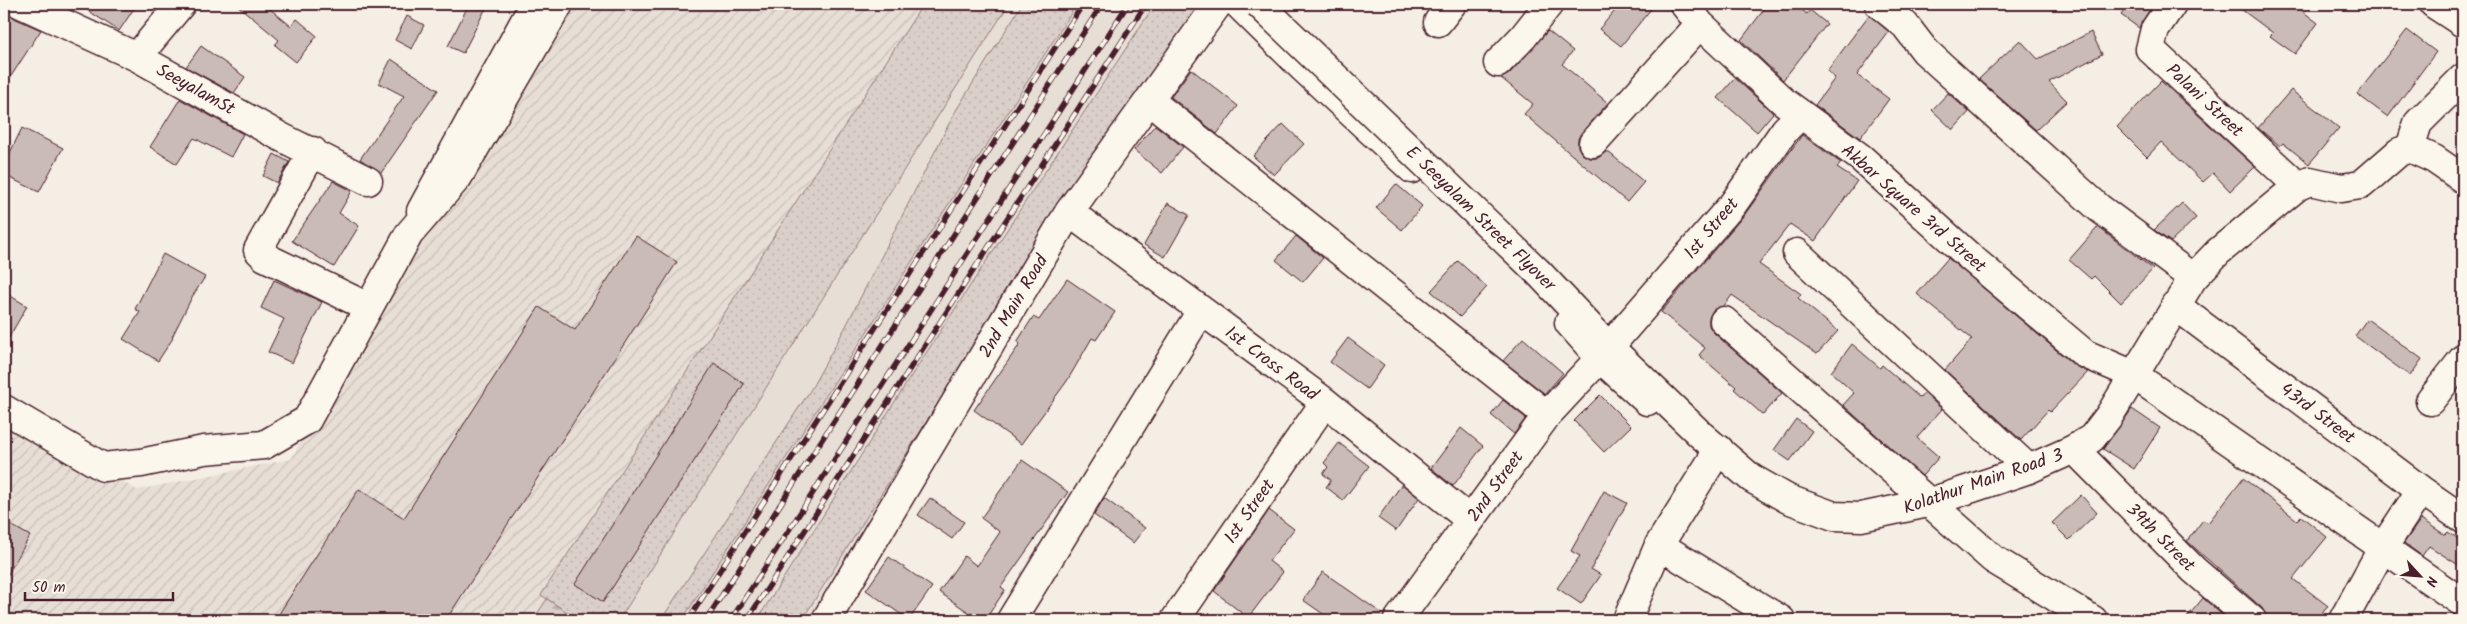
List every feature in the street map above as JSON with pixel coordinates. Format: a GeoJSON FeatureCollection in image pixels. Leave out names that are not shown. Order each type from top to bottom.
{"type":"FeatureCollection","features":[{"type":"Feature","properties":{"kind":"street","name":"SeeyalamSt"},"geometry":{"type":"LineString","coordinates":[[22,4],[138,57],[281,137],[313,151],[368,181]]}},
{"type":"Feature","properties":{"kind":"street"},"geometry":{"type":"LineString","coordinates":[[138,57],[181,4]]}},
{"type":"Feature","properties":{"kind":"street"},"geometry":{"type":"LineString","coordinates":[[4,409],[103,467],[141,463],[204,450],[264,445],[307,420],[534,4]]}},
{"type":"Feature","properties":{"kind":"street"},"geometry":{"type":"LineString","coordinates":[[409,234],[458,177],[558,4]]}},
{"type":"Feature","properties":{"kind":"street","name":"2nd Main Road"},"geometry":{"type":"LineString","coordinates":[[826,620],[1069,212],[1218,4]]}},
{"type":"Feature","properties":{"kind":"street"},"geometry":{"type":"LineString","coordinates":[[1238,4],[1350,112],[1369,103],[1379,104],[1549,268],[1608,349],[1688,439],[1710,442],[1659,545],[1627,620]]}},
{"type":"Feature","properties":{"kind":"street","name":"E Seeyalam Street Flyover"},"geometry":{"type":"LineString","coordinates":[[1260,4],[1539,272],[1605,342],[1710,442]]}},
{"type":"Feature","properties":{"kind":"street"},"geometry":{"type":"LineString","coordinates":[[1498,63],[1523,37],[1549,4]]}},
{"type":"Feature","properties":{"kind":"street"},"geometry":{"type":"LineString","coordinates":[[1879,4],[1905,25],[1925,51],[2099,208],[2193,278]]}},
{"type":"Feature","properties":{"kind":"street","name":"Palani Street"},"geometry":{"type":"LineString","coordinates":[[2172,4],[2155,29],[2150,49],[2298,186]]}},
{"type":"Feature","properties":{"kind":"street"},"geometry":{"type":"LineString","coordinates":[[2434,4],[2463,23]]}},
{"type":"Feature","properties":{"kind":"street"},"geometry":{"type":"LineString","coordinates":[[1593,142],[1692,14]]}},
{"type":"Feature","properties":{"kind":"street","name":"Akbar Square 3rd Street"},"geometry":{"type":"LineString","coordinates":[[1692,14],[1784,101],[1861,158],[1970,257],[2085,354],[2134,375],[2382,549],[2463,603]]}},
{"type":"Feature","properties":{"kind":"street"},"geometry":{"type":"LineString","coordinates":[[2410,148],[2418,123],[2463,78]]}},
{"type":"Feature","properties":{"kind":"street"},"geometry":{"type":"LineString","coordinates":[[1149,100],[1547,415]]}},
{"type":"Feature","properties":{"kind":"street","name":"1st Street"},"geometry":{"type":"LineString","coordinates":[[1608,349],[1733,204],[1785,130],[1801,114]]}},
{"type":"Feature","properties":{"kind":"street"},"geometry":{"type":"LineString","coordinates":[[2298,186],[2310,181],[2341,188],[2362,185],[2399,152],[2410,148],[2434,159],[2463,179]]}},
{"type":"Feature","properties":{"kind":"street"},"geometry":{"type":"LineString","coordinates":[[313,151],[258,250],[265,258],[368,307]]}},
{"type":"Feature","properties":{"kind":"street","name":"Kolathur Main Road 3"},"geometry":{"type":"LineString","coordinates":[[1710,442],[1758,482],[1788,499],[1834,516],[1861,517],[1928,503],[2029,469],[2074,450],[2092,438],[2109,416],[2193,278],[2218,252],[2298,186]]}},
{"type":"Feature","properties":{"kind":"street","name":"1st Cross Road"},"geometry":{"type":"LineString","coordinates":[[1069,212],[1325,402],[1470,520]]}},
{"type":"Feature","properties":{"kind":"street"},"geometry":{"type":"LineString","coordinates":[[1797,253],[2029,469]]}},
{"type":"Feature","properties":{"kind":"street","name":"43rd Street"},"geometry":{"type":"LineString","coordinates":[[2175,305],[2421,490],[2463,519]]}},
{"type":"Feature","properties":{"kind":"street"},"geometry":{"type":"LineString","coordinates":[[1011,620],[1202,310]]}},
{"type":"Feature","properties":{"kind":"street"},"geometry":{"type":"LineString","coordinates":[[1724,321],[1993,559],[2093,620]]}},
{"type":"Feature","properties":{"kind":"street","name":"2nd Street"},"geometry":{"type":"LineString","coordinates":[[1398,620],[1547,415],[1608,349]]}},
{"type":"Feature","properties":{"kind":"street"},"geometry":{"type":"LineString","coordinates":[[2430,401],[2463,359]]}},
{"type":"Feature","properties":{"kind":"street","name":"1st Street"},"geometry":{"type":"LineString","coordinates":[[1175,620],[1325,402]]}},
{"type":"Feature","properties":{"kind":"street","name":"39th Street"},"geometry":{"type":"LineString","coordinates":[[2074,450],[2194,570],[2252,620]]}},
{"type":"Feature","properties":{"kind":"street"},"geometry":{"type":"LineString","coordinates":[[2343,620],[2382,549],[2421,490]]}},
{"type":"Feature","properties":{"kind":"street"},"geometry":{"type":"LineString","coordinates":[[1659,545],[1780,620]]}},
{"type":"Feature","properties":{"kind":"shaded area"},"geometry":{"type":"Polygon","coordinates":[[[546,4],[933,4],[528,620],[4,620],[4,416],[137,490],[291,459],[546,4]]]}},
{"type":"Feature","properties":{"kind":"shaded area"},"geometry":{"type":"Polygon","coordinates":[[[933,4],[1197,4],[808,620],[528,620],[933,4]]]}},
{"type":"Feature","properties":{"kind":"green space"},"geometry":{"type":"Polygon","coordinates":[[[923,4],[1009,4],[619,620],[579,620],[541,595],[923,4]]]}},
{"type":"Feature","properties":{"kind":"green space"},"geometry":{"type":"Polygon","coordinates":[[[1022,4],[1077,4],[682,620],[661,620],[811,389],[845,328],[955,112],[1022,4]]]}},
{"type":"Feature","properties":{"kind":"green space"},"geometry":{"type":"Polygon","coordinates":[[[1155,4],[1207,4],[1060,209],[802,620],[757,620],[913,373],[1155,4]]]}},
{"type":"Feature","properties":{"kind":"green space"},"geometry":{"type":"Polygon","coordinates":[[[547,599],[579,620],[533,620],[547,599]]]}},
{"type":"Feature","properties":{"kind":"building"},"geometry":{"type":"Polygon","coordinates":[[[78,4],[137,4],[119,31],[78,4]]]}},
{"type":"Feature","properties":{"kind":"building"},"geometry":{"type":"Polygon","coordinates":[[[236,4],[264,4],[291,26],[297,19],[317,36],[296,62],[275,45],[279,40],[236,4]]]}},
{"type":"Feature","properties":{"kind":"building"},"geometry":{"type":"Polygon","coordinates":[[[469,4],[488,4],[463,53],[448,46],[469,4]]]}},
{"type":"Feature","properties":{"kind":"building"},"geometry":{"type":"Polygon","coordinates":[[[1621,4],[1655,4],[1621,46],[1599,29],[1621,4]]]}},
{"type":"Feature","properties":{"kind":"building"},"geometry":{"type":"Polygon","coordinates":[[[1768,4],[1794,4],[1807,14],[1810,10],[1827,24],[1783,80],[1741,40],[1768,4]]]}},
{"type":"Feature","properties":{"kind":"building"},"geometry":{"type":"Polygon","coordinates":[[[2129,4],[2153,4],[2139,28],[2121,15],[2129,4]]]}},
{"type":"Feature","properties":{"kind":"building"},"geometry":{"type":"Polygon","coordinates":[[[2234,4],[2293,4],[2318,23],[2295,54],[2270,36],[2273,33],[2234,4]]]}},
{"type":"Feature","properties":{"kind":"building"},"geometry":{"type":"Polygon","coordinates":[[[4,6],[14,18],[41,30],[4,87],[4,6]]]}},
{"type":"Feature","properties":{"kind":"building"},"geometry":{"type":"Polygon","coordinates":[[[1869,15],[1889,32],[1857,75],[1889,99],[1860,138],[1815,105],[1835,78],[1827,71],[1869,15]]]}},
{"type":"Feature","properties":{"kind":"building"},"geometry":{"type":"Polygon","coordinates":[[[407,16],[424,25],[412,49],[395,40],[407,16]]]}},
{"type":"Feature","properties":{"kind":"building"},"geometry":{"type":"Polygon","coordinates":[[[2407,30],[2436,52],[2388,117],[2357,94],[2407,30]]]}},
{"type":"Feature","properties":{"kind":"building"},"geometry":{"type":"Polygon","coordinates":[[[1548,31],[1573,51],[1562,64],[1608,103],[1581,133],[1578,139],[1578,147],[1582,154],[1590,158],[1598,158],[1607,151],[1644,182],[1627,202],[1524,114],[1533,104],[1501,78],[1509,74],[1548,31]]]}},
{"type":"Feature","properties":{"kind":"building"},"geometry":{"type":"Polygon","coordinates":[[[2091,32],[2102,54],[2049,82],[2067,101],[2036,130],[1979,79],[2020,40],[2038,59],[2091,32]]]}},
{"type":"Feature","properties":{"kind":"building"},"geometry":{"type":"Polygon","coordinates":[[[201,46],[245,77],[234,93],[186,67],[201,46]]]}},
{"type":"Feature","properties":{"kind":"building"},"geometry":{"type":"Polygon","coordinates":[[[391,59],[438,90],[381,173],[360,159],[404,96],[379,83],[391,59]]]}},
{"type":"Feature","properties":{"kind":"building"},"geometry":{"type":"Polygon","coordinates":[[[1191,69],[1238,106],[1217,134],[1171,97],[1191,69]]]}},
{"type":"Feature","properties":{"kind":"building"},"geometry":{"type":"Polygon","coordinates":[[[1735,78],[1773,113],[1757,132],[1718,98],[1735,78]]]}},
{"type":"Feature","properties":{"kind":"building"},"geometry":{"type":"Polygon","coordinates":[[[2161,81],[2255,167],[2230,191],[2213,173],[2203,182],[2161,142],[2147,157],[2117,127],[2161,81]]]}},
{"type":"Feature","properties":{"kind":"building"},"geometry":{"type":"Polygon","coordinates":[[[2291,90],[2339,128],[2309,164],[2283,143],[2280,146],[2258,128],[2291,90]]]}},
{"type":"Feature","properties":{"kind":"building"},"geometry":{"type":"Polygon","coordinates":[[[1948,93],[1969,112],[1953,130],[1932,110],[1948,93]]]}},
{"type":"Feature","properties":{"kind":"building"},"geometry":{"type":"Polygon","coordinates":[[[180,99],[243,134],[231,157],[194,138],[177,164],[150,147],[180,99]]]}},
{"type":"Feature","properties":{"kind":"building"},"geometry":{"type":"Polygon","coordinates":[[[1283,124],[1304,144],[1274,175],[1253,156],[1283,124]]]}},
{"type":"Feature","properties":{"kind":"building"},"geometry":{"type":"Polygon","coordinates":[[[1155,125],[1183,147],[1162,173],[1134,150],[1155,125]]]}},
{"type":"Feature","properties":{"kind":"building"},"geometry":{"type":"Polygon","coordinates":[[[22,128],[63,148],[39,192],[4,175],[4,165],[22,128]]]}},
{"type":"Feature","properties":{"kind":"building"},"geometry":{"type":"Polygon","coordinates":[[[1802,135],[1841,163],[1837,168],[1857,181],[1815,241],[1790,224],[1759,264],[1801,294],[1798,298],[1838,331],[1817,354],[1732,295],[1724,306],[1713,310],[1709,318],[1709,326],[1714,333],[1782,393],[1763,415],[1734,389],[1736,387],[1699,355],[1705,348],[1661,312],[1745,214],[1802,135]]]}},
{"type":"Feature","properties":{"kind":"building"},"geometry":{"type":"Polygon","coordinates":[[[274,154],[289,162],[277,183],[263,176],[274,154]]]}},
{"type":"Feature","properties":{"kind":"building"},"geometry":{"type":"Polygon","coordinates":[[[333,181],[352,191],[339,213],[359,226],[334,267],[292,241],[333,181]]]}},
{"type":"Feature","properties":{"kind":"building"},"geometry":{"type":"Polygon","coordinates":[[[1396,184],[1422,206],[1402,230],[1376,208],[1396,184]]]}},
{"type":"Feature","properties":{"kind":"building"},"geometry":{"type":"Polygon","coordinates":[[[1168,203],[1189,215],[1165,257],[1144,245],[1168,203]]]}},
{"type":"Feature","properties":{"kind":"building"},"geometry":{"type":"Polygon","coordinates":[[[2182,203],[2196,218],[2171,242],[2154,230],[2182,203]]]}},
{"type":"Feature","properties":{"kind":"building"},"geometry":{"type":"Polygon","coordinates":[[[2098,227],[2153,269],[2121,303],[2094,276],[2091,279],[2069,260],[2098,227]]]}},
{"type":"Feature","properties":{"kind":"building"},"geometry":{"type":"Polygon","coordinates":[[[636,236],[677,262],[446,620],[275,620],[359,489],[404,518],[539,307],[575,330],[636,236]]]}},
{"type":"Feature","properties":{"kind":"building"},"geometry":{"type":"Polygon","coordinates":[[[1296,236],[1323,258],[1303,282],[1276,260],[1296,236]]]}},
{"type":"Feature","properties":{"kind":"building"},"geometry":{"type":"Polygon","coordinates":[[[163,254],[205,277],[192,297],[173,338],[158,361],[123,339],[140,312],[135,309],[163,254]]]}},
{"type":"Feature","properties":{"kind":"building"},"geometry":{"type":"Polygon","coordinates":[[[1948,258],[2075,366],[2088,372],[2050,412],[2048,410],[2021,440],[1945,370],[1972,339],[1917,294],[1948,258]]]}},
{"type":"Feature","properties":{"kind":"building"},"geometry":{"type":"Polygon","coordinates":[[[1458,261],[1487,287],[1460,317],[1431,291],[1458,261]]]}},
{"type":"Feature","properties":{"kind":"building"},"geometry":{"type":"Polygon","coordinates":[[[1067,279],[1115,312],[1096,340],[1092,338],[1067,381],[1021,444],[974,410],[1020,344],[1017,342],[1033,317],[1039,320],[1067,279]]]}},
{"type":"Feature","properties":{"kind":"building"},"geometry":{"type":"Polygon","coordinates":[[[274,280],[322,302],[292,363],[268,352],[284,319],[261,308],[274,280]]]}},
{"type":"Feature","properties":{"kind":"building"},"geometry":{"type":"Polygon","coordinates":[[[4,292],[27,306],[4,346],[4,292]]]}},
{"type":"Feature","properties":{"kind":"building"},"geometry":{"type":"Polygon","coordinates":[[[2367,319],[2422,359],[2410,376],[2355,336],[2367,319]]]}},
{"type":"Feature","properties":{"kind":"building"},"geometry":{"type":"Polygon","coordinates":[[[1348,338],[1384,365],[1367,389],[1330,362],[1348,338]]]}},
{"type":"Feature","properties":{"kind":"building"},"geometry":{"type":"Polygon","coordinates":[[[1523,338],[1563,373],[1545,394],[1503,361],[1523,338]]]}},
{"type":"Feature","properties":{"kind":"building"},"geometry":{"type":"Polygon","coordinates":[[[1852,344],[1880,368],[1882,365],[1920,398],[1924,393],[1942,409],[1917,438],[1939,457],[1922,476],[1843,405],[1854,393],[1831,372],[1852,344]]]}},
{"type":"Feature","properties":{"kind":"building"},"geometry":{"type":"Polygon","coordinates":[[[714,363],[744,384],[603,602],[575,584],[714,363]]]}},
{"type":"Feature","properties":{"kind":"building"},"geometry":{"type":"Polygon","coordinates":[[[1600,395],[1631,426],[1604,452],[1574,421],[1600,395]]]}},
{"type":"Feature","properties":{"kind":"building"},"geometry":{"type":"Polygon","coordinates":[[[1503,400],[1526,418],[1514,434],[1491,415],[1503,400]]]}},
{"type":"Feature","properties":{"kind":"building"},"geometry":{"type":"Polygon","coordinates":[[[2132,409],[2160,428],[2134,469],[2103,449],[2132,409]]]}},
{"type":"Feature","properties":{"kind":"building"},"geometry":{"type":"Polygon","coordinates":[[[1796,419],[1812,431],[1790,461],[1774,450],[1796,419]]]}},
{"type":"Feature","properties":{"kind":"building"},"geometry":{"type":"Polygon","coordinates":[[[1461,428],[1483,446],[1453,486],[1431,468],[1461,428]]]}},
{"type":"Feature","properties":{"kind":"building"},"geometry":{"type":"Polygon","coordinates":[[[1339,443],[1369,466],[1343,500],[1326,487],[1331,480],[1323,474],[1328,467],[1324,463],[1339,443]]]}},
{"type":"Feature","properties":{"kind":"building"},"geometry":{"type":"Polygon","coordinates":[[[1022,460],[1068,492],[1001,587],[1005,590],[985,620],[980,620],[939,592],[964,556],[977,566],[1000,532],[981,518],[1022,460]]]}},
{"type":"Feature","properties":{"kind":"building"},"geometry":{"type":"Polygon","coordinates":[[[2243,478],[2297,520],[2301,516],[2327,537],[2293,579],[2328,606],[2317,620],[2267,620],[2262,608],[2187,541],[2203,520],[2208,523],[2243,478]]]}},
{"type":"Feature","properties":{"kind":"building"},"geometry":{"type":"Polygon","coordinates":[[[1402,484],[1419,498],[1396,531],[1378,518],[1402,484]]]}},
{"type":"Feature","properties":{"kind":"building"},"geometry":{"type":"Polygon","coordinates":[[[1604,491],[1627,503],[1591,569],[1601,575],[1581,604],[1557,588],[1580,556],[1571,551],[1604,491]]]}},
{"type":"Feature","properties":{"kind":"building"},"geometry":{"type":"Polygon","coordinates":[[[2081,495],[2097,513],[2069,540],[2052,523],[2081,495]]]}},
{"type":"Feature","properties":{"kind":"building"},"geometry":{"type":"Polygon","coordinates":[[[930,498],[964,522],[952,539],[918,515],[930,498]]]}},
{"type":"Feature","properties":{"kind":"building"},"geometry":{"type":"Polygon","coordinates":[[[1104,498],[1145,528],[1133,543],[1094,515],[1104,498]]]}},
{"type":"Feature","properties":{"kind":"building"},"geometry":{"type":"Polygon","coordinates":[[[1269,510],[1294,529],[1269,561],[1283,572],[1248,618],[1214,591],[1269,510]]]}},
{"type":"Feature","properties":{"kind":"building"},"geometry":{"type":"Polygon","coordinates":[[[2421,519],[2445,535],[2448,532],[2463,542],[2463,568],[2429,546],[2422,556],[2404,543],[2421,519]]]}},
{"type":"Feature","properties":{"kind":"building"},"geometry":{"type":"Polygon","coordinates":[[[4,521],[30,536],[4,581],[4,521]]]}},
{"type":"Feature","properties":{"kind":"building"},"geometry":{"type":"Polygon","coordinates":[[[889,557],[932,587],[909,620],[866,590],[889,557]]]}},
{"type":"Feature","properties":{"kind":"building"},"geometry":{"type":"Polygon","coordinates":[[[1323,572],[1384,615],[1383,620],[1332,620],[1303,600],[1323,572]]]}},
{"type":"Feature","properties":{"kind":"building"},"geometry":{"type":"Polygon","coordinates":[[[2203,598],[2228,620],[2185,620],[2203,598]]]}},
{"type":"Feature","properties":{"kind":"railway"},"geometry":{"type":"LineString","coordinates":[[688,620],[1083,4]]}},
{"type":"Feature","properties":{"kind":"railway"},"geometry":{"type":"LineString","coordinates":[[706,620],[1102,4]]}},
{"type":"Feature","properties":{"kind":"railway"},"geometry":{"type":"LineString","coordinates":[[731,620],[1128,4]]}},
{"type":"Feature","properties":{"kind":"railway"},"geometry":{"type":"LineString","coordinates":[[747,620],[1146,4]]}}]}
